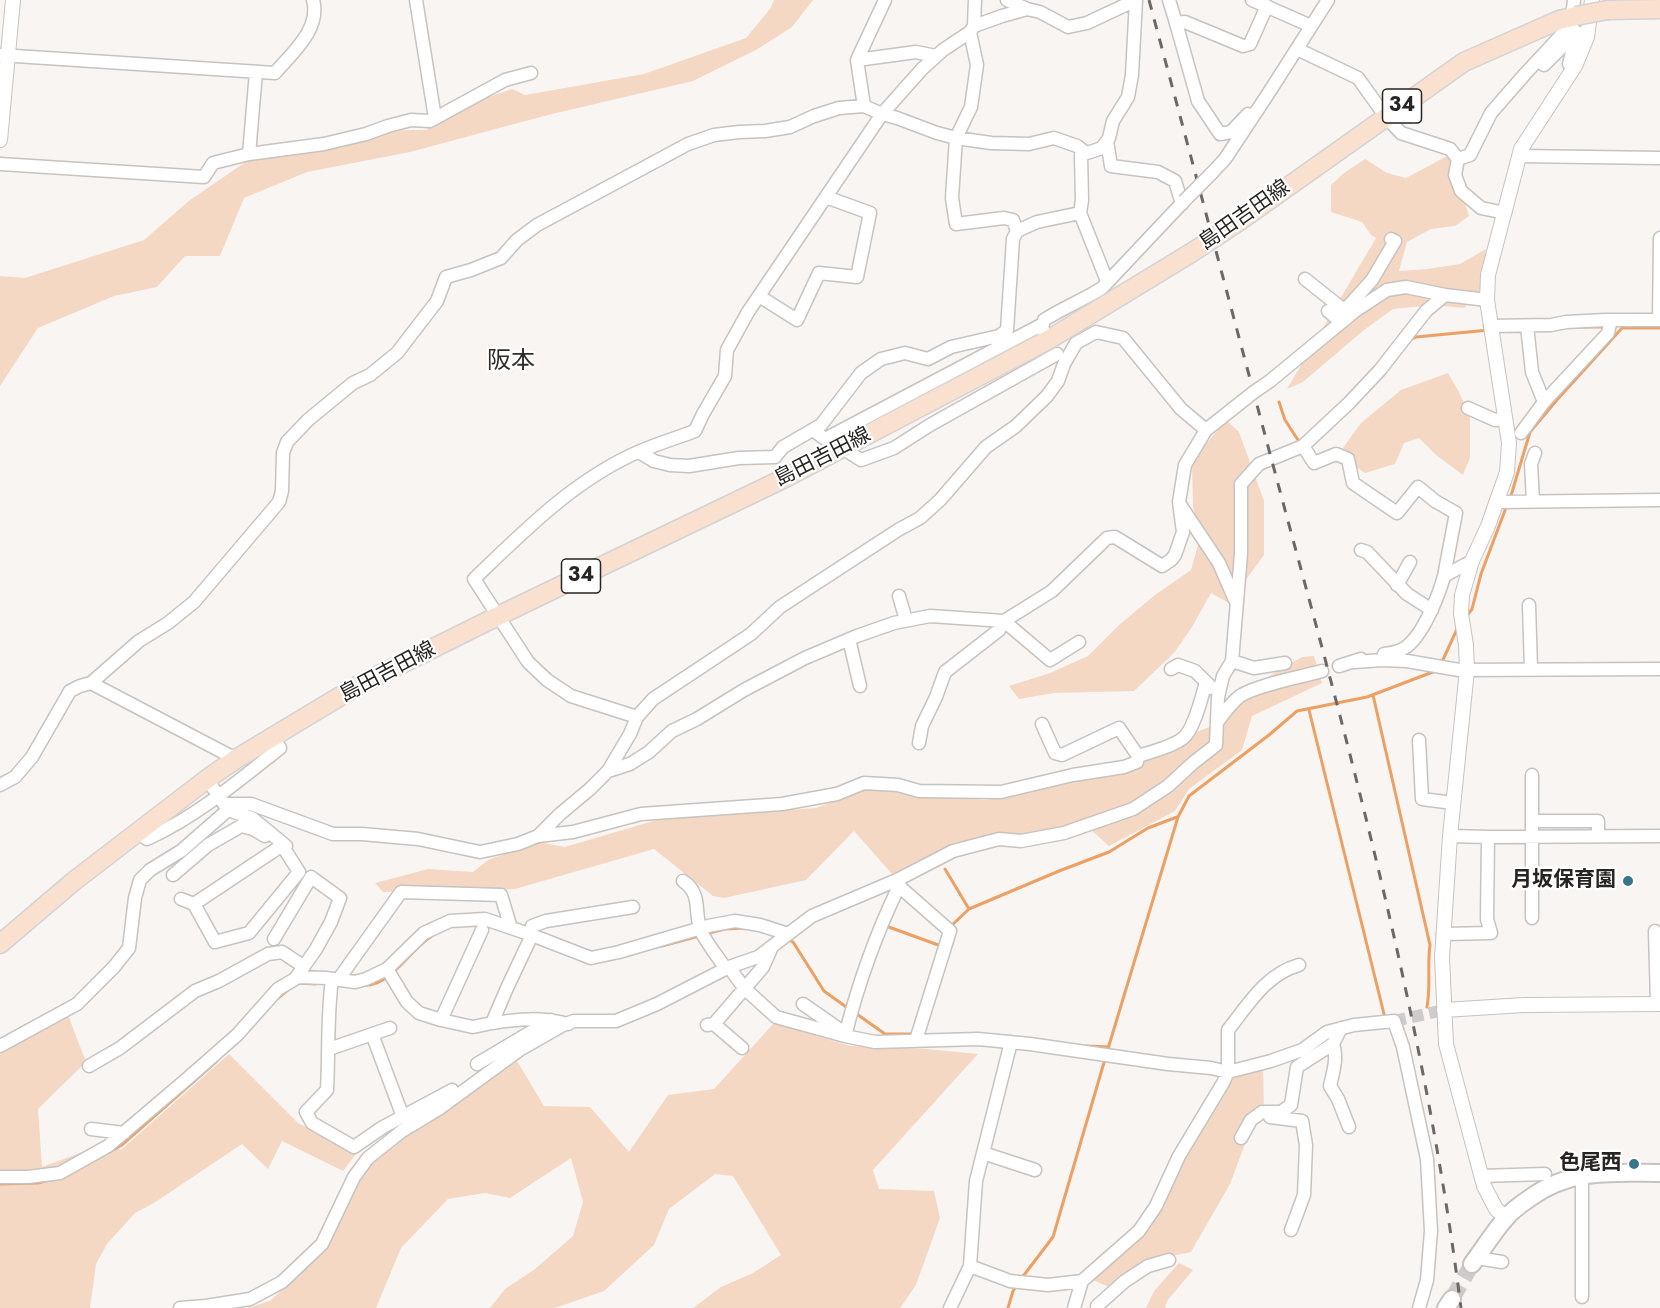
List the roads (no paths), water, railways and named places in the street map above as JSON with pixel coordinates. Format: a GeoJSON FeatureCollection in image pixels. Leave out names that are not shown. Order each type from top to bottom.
{"type":"FeatureCollection","features":[{"type":"Feature","properties":{"kind":"main road","name":"島田吉田線"},"geometry":{"type":"LineString","coordinates":[[0,944],[74,880],[138,832],[217,794],[237,759],[359,685],[1053,346],[1240,220],[1464,62],[1575,12],[1660,9]]}},
{"type":"Feature","properties":{"kind":"main road"},"geometry":{"type":"LineString","coordinates":[[1475,1261],[1516,1207],[1542,1189],[1582,1174],[1660,1173]]}},
{"type":"Feature","properties":{"kind":"street"},"geometry":{"type":"LineString","coordinates":[[0,132],[4,55],[13,0]]}},
{"type":"Feature","properties":{"kind":"street"},"geometry":{"type":"LineString","coordinates":[[4,55],[274,73],[309,32],[314,21],[314,0]]}},
{"type":"Feature","properties":{"kind":"street"},"geometry":{"type":"LineString","coordinates":[[416,0],[435,118]]}},
{"type":"Feature","properties":{"kind":"street"},"geometry":{"type":"LineString","coordinates":[[864,106],[857,60],[885,0]]}},
{"type":"Feature","properties":{"kind":"street"},"geometry":{"type":"LineString","coordinates":[[975,0],[972,29],[977,65],[972,107],[956,138],[952,198],[956,224],[1004,218],[1013,220],[1017,231]]}},
{"type":"Feature","properties":{"kind":"street"},"geometry":{"type":"LineString","coordinates":[[1007,0],[1040,12],[1068,27],[1087,23],[1136,0],[1132,75],[1128,97],[1113,121],[1107,141],[1102,148],[1081,155],[1080,213],[1107,281]]}},
{"type":"Feature","properties":{"kind":"street"},"geometry":{"type":"LineString","coordinates":[[1169,0],[1198,102],[1220,134],[1231,132],[1275,84]]}},
{"type":"Feature","properties":{"kind":"street"},"geometry":{"type":"LineString","coordinates":[[1252,0],[1311,26]]}},
{"type":"Feature","properties":{"kind":"street"},"geometry":{"type":"LineString","coordinates":[[538,836],[608,771],[630,734],[637,717],[653,699],[751,634],[780,607],[898,530],[921,518],[940,500],[986,447],[1016,426],[1047,396],[1058,381],[1053,346],[1044,320],[1060,309],[1086,299],[1102,288],[1225,159],[1328,0]]}},
{"type":"Feature","properties":{"kind":"street"},"geometry":{"type":"LineString","coordinates":[[1506,1218],[1488,1197],[1446,1044],[1443,934],[1453,803],[1467,670],[1462,595],[1472,561],[1500,502],[1507,472],[1509,443],[1486,300],[1488,275],[1521,149],[1575,66],[1587,37],[1592,0]]}},
{"type":"Feature","properties":{"kind":"street"},"geometry":{"type":"LineString","coordinates":[[1176,22],[1185,22],[1243,46],[1250,44],[1267,6]]}},
{"type":"Feature","properties":{"kind":"street"},"geometry":{"type":"LineString","coordinates":[[637,717],[571,696],[547,680],[528,662],[474,579],[534,521],[581,484],[639,452],[695,431],[724,376],[727,350],[748,312],[882,114],[922,69],[972,29],[1002,16],[1027,9]]}},
{"type":"Feature","properties":{"kind":"street"},"geometry":{"type":"LineString","coordinates":[[1458,159],[1470,155],[1491,114],[1575,12]]}},
{"type":"Feature","properties":{"kind":"street"},"geometry":{"type":"LineString","coordinates":[[1503,99],[1518,92],[1577,32],[1569,64],[1575,66]]}},
{"type":"Feature","properties":{"kind":"street"},"geometry":{"type":"LineString","coordinates":[[1297,49],[1358,78],[1386,117],[1401,133],[1450,150],[1458,159]]}},
{"type":"Feature","properties":{"kind":"street"},"geometry":{"type":"LineString","coordinates":[[857,60],[916,52],[936,56]]}},
{"type":"Feature","properties":{"kind":"street"},"geometry":{"type":"LineString","coordinates":[[249,154],[256,72]]}},
{"type":"Feature","properties":{"kind":"street"},"geometry":{"type":"LineString","coordinates":[[0,164],[204,177],[213,163],[249,154],[324,144],[411,120],[430,121],[504,80],[531,73]]}},
{"type":"Feature","properties":{"kind":"street"},"geometry":{"type":"LineString","coordinates":[[0,785],[15,777],[32,757],[70,691],[91,683],[139,641],[168,623],[194,602],[279,502],[282,491],[283,453],[287,442],[308,420],[353,383],[370,375],[398,353],[437,301],[446,277],[501,258],[517,240],[537,225],[688,144],[714,135],[790,127],[838,108],[864,106],[937,133],[991,143],[1029,144],[1054,138],[1077,146],[1086,153]]}},
{"type":"Feature","properties":{"kind":"street"},"geometry":{"type":"LineString","coordinates":[[1107,141],[1111,166],[1158,172],[1175,182],[1183,202]]}},
{"type":"Feature","properties":{"kind":"street"},"geometry":{"type":"LineString","coordinates":[[1519,156],[1660,158]]}},
{"type":"Feature","properties":{"kind":"street"},"geometry":{"type":"LineString","coordinates":[[1458,159],[1455,175],[1461,191],[1481,207],[1505,213]]}},
{"type":"Feature","properties":{"kind":"street"},"geometry":{"type":"LineString","coordinates":[[759,296],[797,320],[819,273],[857,277],[870,213],[826,197]]}},
{"type":"Feature","properties":{"kind":"street"},"geometry":{"type":"LineString","coordinates":[[639,452],[654,461],[689,466],[739,458],[775,457],[783,447],[821,425],[861,373],[881,359],[905,353],[928,359],[951,347],[999,336],[1007,330],[1013,239],[1017,231],[1037,222],[1080,213]]}},
{"type":"Feature","properties":{"kind":"street"},"geometry":{"type":"LineString","coordinates":[[1491,330],[1527,329],[1566,322],[1610,324],[1659,320],[1660,238]]}},
{"type":"Feature","properties":{"kind":"street"},"geometry":{"type":"LineString","coordinates":[[1345,316],[1372,280],[1395,241],[1391,239]]}},
{"type":"Feature","properties":{"kind":"street"},"geometry":{"type":"LineString","coordinates":[[1305,279],[1345,316]]}},
{"type":"Feature","properties":{"kind":"street"},"geometry":{"type":"LineString","coordinates":[[919,742],[922,726],[936,698],[945,672],[999,630],[1004,621],[1052,591],[1107,538],[1115,537],[1162,566],[1171,560],[1183,532],[1179,502],[1185,465],[1206,430],[1270,381],[1345,316],[1387,290],[1406,286],[1445,295],[1486,300]]}},
{"type":"Feature","properties":{"kind":"street"},"geometry":{"type":"LineString","coordinates":[[180,1308],[206,1307],[250,1299],[282,1282],[322,1244],[354,1177],[368,1158],[402,1131],[440,1108],[521,1049],[568,1024],[574,1021],[616,1022],[657,1004],[727,968],[758,957],[812,916],[898,883],[953,851],[999,839],[1021,841],[1064,833],[1133,809],[1168,786],[1216,745],[1218,697],[1223,676],[1232,660],[1240,554],[1241,484],[1259,464],[1301,448],[1349,403],[1380,370],[1426,311],[1445,295]]}},
{"type":"Feature","properties":{"kind":"street"},"geometry":{"type":"LineString","coordinates":[[1328,311],[1345,316]]}},
{"type":"Feature","properties":{"kind":"street"},"geometry":{"type":"LineString","coordinates":[[1521,433],[1610,324]]}},
{"type":"Feature","properties":{"kind":"street"},"geometry":{"type":"LineString","coordinates":[[1527,329],[1532,372],[1544,402]]}},
{"type":"Feature","properties":{"kind":"street"},"geometry":{"type":"LineString","coordinates":[[813,430],[825,439],[1053,346],[1076,343],[1096,332],[1123,338],[1181,409],[1206,430]]}},
{"type":"Feature","properties":{"kind":"street"},"geometry":{"type":"LineString","coordinates":[[1468,408],[1494,420],[1505,419]]}},
{"type":"Feature","properties":{"kind":"street"},"geometry":{"type":"LineString","coordinates":[[1301,448],[1314,463],[1336,454],[1348,459],[1353,483],[1398,513],[1418,487],[1435,501],[1456,513],[1438,595],[1432,610],[1408,647],[1397,652],[1370,656],[1339,666]]}},
{"type":"Feature","properties":{"kind":"street"},"geometry":{"type":"LineString","coordinates":[[1533,501],[1531,464],[1535,453]]}},
{"type":"Feature","properties":{"kind":"street"},"geometry":{"type":"LineString","coordinates":[[775,457],[787,477]]}},
{"type":"Feature","properties":{"kind":"street"},"geometry":{"type":"LineString","coordinates":[[1500,502],[1660,500]]}},
{"type":"Feature","properties":{"kind":"street"},"geometry":{"type":"LineString","coordinates":[[1179,502],[1219,562],[1236,603]]}},
{"type":"Feature","properties":{"kind":"street"},"geometry":{"type":"LineString","coordinates":[[1361,550],[1366,552],[1407,594],[1432,610]]}},
{"type":"Feature","properties":{"kind":"street"},"geometry":{"type":"LineString","coordinates":[[1444,576],[1472,561]]}},
{"type":"Feature","properties":{"kind":"street"},"geometry":{"type":"LineString","coordinates":[[1397,585],[1410,562]]}},
{"type":"Feature","properties":{"kind":"street"},"geometry":{"type":"LineString","coordinates":[[899,596],[906,620]]}},
{"type":"Feature","properties":{"kind":"street"},"geometry":{"type":"LineString","coordinates":[[1529,604],[1531,669]]}},
{"type":"Feature","properties":{"kind":"street"},"geometry":{"type":"LineString","coordinates":[[608,771],[630,764],[649,752],[672,731],[805,658],[894,623],[930,616],[1004,621],[1050,660],[1079,642]]}},
{"type":"Feature","properties":{"kind":"street"},"geometry":{"type":"LineString","coordinates":[[849,639],[860,686]]}},
{"type":"Feature","properties":{"kind":"street"},"geometry":{"type":"LineString","coordinates":[[1232,660],[1254,668],[1285,663]]}},
{"type":"Feature","properties":{"kind":"street"},"geometry":{"type":"LineString","coordinates":[[1355,662],[1407,661],[1467,670],[1660,669]]}},
{"type":"Feature","properties":{"kind":"street"},"geometry":{"type":"LineString","coordinates":[[1172,669],[1178,665],[1195,671],[1210,686],[1210,722],[1217,735]]}},
{"type":"Feature","properties":{"kind":"street"},"geometry":{"type":"LineString","coordinates":[[1218,721],[1242,695],[1322,671]]}},
{"type":"Feature","properties":{"kind":"street"},"geometry":{"type":"LineString","coordinates":[[1138,756],[1156,751],[1184,738],[1192,725],[1206,682]]}},
{"type":"Feature","properties":{"kind":"street"},"geometry":{"type":"LineString","coordinates":[[91,683],[237,759]]}},
{"type":"Feature","properties":{"kind":"street"},"geometry":{"type":"LineString","coordinates":[[217,794],[333,834],[418,839],[480,852],[518,844],[538,836],[573,832],[642,814],[782,804],[837,794],[864,783],[898,785],[919,791],[1001,792],[1074,775],[1124,767],[1137,762],[1138,756],[1119,728],[1062,755],[1055,753],[1042,724]]}},
{"type":"Feature","properties":{"kind":"street"},"geometry":{"type":"LineString","coordinates":[[0,1046],[77,1004],[114,967],[129,948],[135,898],[140,880],[150,870],[182,851],[217,794],[280,748],[273,737]]}},
{"type":"Feature","properties":{"kind":"street"},"geometry":{"type":"LineString","coordinates":[[1419,740],[1422,800],[1453,803]]}},
{"type":"Feature","properties":{"kind":"street"},"geometry":{"type":"LineString","coordinates":[[1532,775],[1532,918]]}},
{"type":"Feature","properties":{"kind":"street"},"geometry":{"type":"LineString","coordinates":[[217,794],[281,842],[311,877],[340,898],[331,922],[295,979]]}},
{"type":"Feature","properties":{"kind":"street"},"geometry":{"type":"LineString","coordinates":[[1532,821],[1598,820],[1598,836]]}},
{"type":"Feature","properties":{"kind":"street"},"geometry":{"type":"LineString","coordinates":[[172,875],[208,844],[240,826],[253,829],[273,841],[281,842]]}},
{"type":"Feature","properties":{"kind":"street"},"geometry":{"type":"LineString","coordinates":[[1450,836],[1660,836]]}},
{"type":"Feature","properties":{"kind":"street"},"geometry":{"type":"LineString","coordinates":[[1443,934],[1491,933],[1487,919],[1488,837]]}},
{"type":"Feature","properties":{"kind":"street"},"geometry":{"type":"LineString","coordinates":[[181,899],[194,904],[214,942],[249,933],[299,872],[281,842]]}},
{"type":"Feature","properties":{"kind":"street"},"geometry":{"type":"LineString","coordinates":[[194,904],[278,848],[281,842]]}},
{"type":"Feature","properties":{"kind":"street"},"geometry":{"type":"LineString","coordinates":[[274,939],[311,877]]}},
{"type":"Feature","properties":{"kind":"street"},"geometry":{"type":"LineString","coordinates":[[683,881],[690,886],[697,901],[702,933],[744,988],[776,1017],[875,1042],[917,1036],[978,1039],[1030,1044],[1228,1072],[1302,1050],[1327,1032],[1394,1021],[1403,1047],[1427,1159],[1431,1231],[1427,1280],[1419,1308]]}},
{"type":"Feature","properties":{"kind":"street"},"geometry":{"type":"LineString","coordinates":[[898,883],[947,928],[917,1036]]}},
{"type":"Feature","properties":{"kind":"street"},"geometry":{"type":"LineString","coordinates":[[845,1035],[853,1004],[898,883]]}},
{"type":"Feature","properties":{"kind":"street"},"geometry":{"type":"LineString","coordinates":[[474,1082],[468,1081],[383,1127],[354,1147],[312,1123],[306,1112],[327,1090],[329,1002],[333,982],[401,892],[501,895],[511,928]]}},
{"type":"Feature","properties":{"kind":"street"},"geometry":{"type":"LineString","coordinates":[[492,1023],[530,937],[532,926],[546,921],[633,907]]}},
{"type":"Feature","properties":{"kind":"street"},"geometry":{"type":"LineString","coordinates":[[0,1177],[28,1177],[60,1173],[108,1146],[237,1035],[278,989],[299,977],[333,982],[355,982],[390,973],[424,933],[450,921],[485,919],[591,958],[702,933],[708,926],[735,921],[760,925],[782,939]]}},
{"type":"Feature","properties":{"kind":"street"},"geometry":{"type":"LineString","coordinates":[[441,1020],[482,930]]}},
{"type":"Feature","properties":{"kind":"street"},"geometry":{"type":"LineString","coordinates":[[1444,1010],[1524,1005],[1659,1004],[1655,931]]}},
{"type":"Feature","properties":{"kind":"street"},"geometry":{"type":"LineString","coordinates":[[742,1048],[711,1025],[763,967],[782,939]]}},
{"type":"Feature","properties":{"kind":"street"},"geometry":{"type":"LineString","coordinates":[[89,1066],[120,1048],[195,991],[219,981],[268,954],[282,952],[303,966]]}},
{"type":"Feature","properties":{"kind":"street"},"geometry":{"type":"LineString","coordinates":[[1074,1308],[1082,1281],[1139,1231],[1156,1206],[1179,1156],[1228,1072],[1228,1030],[1270,979],[1290,967],[1299,965]]}},
{"type":"Feature","properties":{"kind":"street"},"geometry":{"type":"LineString","coordinates":[[390,973],[407,1002],[419,1013],[441,1020],[472,1027],[518,1019],[552,1019],[568,1024]]}},
{"type":"Feature","properties":{"kind":"street"},"geometry":{"type":"LineString","coordinates":[[803,1004],[845,1035]]}},
{"type":"Feature","properties":{"kind":"street"},"geometry":{"type":"LineString","coordinates":[[477,1064],[552,1019]]}},
{"type":"Feature","properties":{"kind":"street"},"geometry":{"type":"LineString","coordinates":[[329,1049],[390,1028]]}},
{"type":"Feature","properties":{"kind":"street"},"geometry":{"type":"LineString","coordinates":[[1241,1138],[1251,1120],[1262,1112],[1281,1112],[1291,1105],[1296,1067],[1333,1044],[1341,1028]]}},
{"type":"Feature","properties":{"kind":"street"},"geometry":{"type":"LineString","coordinates":[[372,1034],[403,1117]]}},
{"type":"Feature","properties":{"kind":"street"},"geometry":{"type":"LineString","coordinates":[[950,1308],[970,1266],[976,1181],[1011,1042]]}},
{"type":"Feature","properties":{"kind":"street"},"geometry":{"type":"LineString","coordinates":[[1333,1044],[1336,1052],[1330,1086],[1349,1127]]}},
{"type":"Feature","properties":{"kind":"street"},"geometry":{"type":"LineString","coordinates":[[1259,1115],[1302,1121],[1306,1145],[1304,1195],[1291,1230]]}},
{"type":"Feature","properties":{"kind":"street"},"geometry":{"type":"LineString","coordinates":[[91,1129],[124,1133]]}},
{"type":"Feature","properties":{"kind":"street"},"geometry":{"type":"LineString","coordinates":[[982,1153],[1035,1170]]}},
{"type":"Feature","properties":{"kind":"street"},"geometry":{"type":"LineString","coordinates":[[1481,1176],[1545,1174]]}},
{"type":"Feature","properties":{"kind":"street"},"geometry":{"type":"LineString","coordinates":[[1582,1174],[1582,1297]]}},
{"type":"Feature","properties":{"kind":"street"},"geometry":{"type":"LineString","coordinates":[[1098,1307],[1125,1281],[1148,1266],[1168,1260]]}},
{"type":"Feature","properties":{"kind":"street"},"geometry":{"type":"LineString","coordinates":[[1475,1261],[1502,1262]]}},
{"type":"Feature","properties":{"kind":"street"},"geometry":{"type":"LineString","coordinates":[[970,1266],[1012,1281],[1026,1283],[1048,1285],[1082,1281]]}},
{"type":"Feature","properties":{"kind":"waterway"},"geometry":{"type":"LineString","coordinates":[[1576,327],[1606,327]]}},
{"type":"Feature","properties":{"kind":"waterway"},"geometry":{"type":"LineString","coordinates":[[1510,499],[1530,432],[1556,401],[1622,328],[1660,328]]}},
{"type":"Feature","properties":{"kind":"waterway"},"geometry":{"type":"LineString","coordinates":[[1410,340],[1416,337],[1489,330]]}},
{"type":"Feature","properties":{"kind":"waterway"},"geometry":{"type":"LineString","coordinates":[[1279,402],[1285,420],[1300,443]]}},
{"type":"Feature","properties":{"kind":"waterway"},"geometry":{"type":"LineString","coordinates":[[1466,617],[1472,609],[1481,574],[1507,505]]}},
{"type":"Feature","properties":{"kind":"waterway"},"geometry":{"type":"LineString","coordinates":[[1441,664],[1458,627]]}},
{"type":"Feature","properties":{"kind":"waterway"},"geometry":{"type":"LineString","coordinates":[[1107,1052],[1178,817],[1189,796],[1297,711],[1367,697],[1438,670]]}},
{"type":"Feature","properties":{"kind":"waterway"},"geometry":{"type":"LineString","coordinates":[[1373,695],[1430,945],[1427,1007]]}},
{"type":"Feature","properties":{"kind":"waterway"},"geometry":{"type":"LineString","coordinates":[[1309,710],[1384,1014]]}},
{"type":"Feature","properties":{"kind":"waterway"},"geometry":{"type":"LineString","coordinates":[[950,925],[969,909],[1109,852],[1148,828],[1177,817]]}},
{"type":"Feature","properties":{"kind":"waterway"},"geometry":{"type":"LineString","coordinates":[[945,869],[969,909]]}},
{"type":"Feature","properties":{"kind":"waterway"},"geometry":{"type":"LineString","coordinates":[[886,926],[941,946],[942,943]]}},
{"type":"Feature","properties":{"kind":"waterway"},"geometry":{"type":"LineString","coordinates":[[705,934],[725,929],[746,928]]}},
{"type":"Feature","properties":{"kind":"waterway"},"geometry":{"type":"LineString","coordinates":[[393,972],[432,936]]}},
{"type":"Feature","properties":{"kind":"waterway"},"geometry":{"type":"LineString","coordinates":[[662,946],[699,936]]}},
{"type":"Feature","properties":{"kind":"waterway"},"geometry":{"type":"LineString","coordinates":[[787,939],[793,942],[824,991],[849,1009]]}},
{"type":"Feature","properties":{"kind":"waterway"},"geometry":{"type":"LineString","coordinates":[[361,985],[376,983],[388,976]]}},
{"type":"Feature","properties":{"kind":"waterway"},"geometry":{"type":"LineString","coordinates":[[298,983],[316,984]]}},
{"type":"Feature","properties":{"kind":"waterway"},"geometry":{"type":"LineString","coordinates":[[277,999],[290,988]]}},
{"type":"Feature","properties":{"kind":"waterway"},"geometry":{"type":"LineString","coordinates":[[854,1012],[885,1034],[913,1034]]}},
{"type":"Feature","properties":{"kind":"waterway"},"geometry":{"type":"LineString","coordinates":[[1087,1046],[1109,1047]]}},
{"type":"Feature","properties":{"kind":"waterway"},"geometry":{"type":"LineString","coordinates":[[1021,1279],[1053,1237],[1105,1059]]}},
{"type":"Feature","properties":{"kind":"waterway"},"geometry":{"type":"LineString","coordinates":[[109,1152],[122,1145],[216,1062]]}},
{"type":"Feature","properties":{"kind":"waterway"},"geometry":{"type":"LineString","coordinates":[[0,1184],[38,1183],[52,1179]]}},
{"type":"Feature","properties":{"kind":"waterway"},"geometry":{"type":"LineString","coordinates":[[1008,1308],[1017,1285]]}},
{"type":"Feature","properties":{"kind":"tunnel"},"geometry":{"type":"LineString","coordinates":[[1394,1021],[1444,1010]]}},
{"type":"Feature","properties":{"kind":"tunnel"},"geometry":{"type":"LineString","coordinates":[[1452,1299],[1472,1264]]}},
{"type":"Feature","properties":{"kind":"railway"},"geometry":{"type":"LineString","coordinates":[[1149,0],[1318,631],[1390,919],[1430,1113],[1461,1308]]}},
{"type":"Feature","properties":{"kind":"place","name":"月坂保育園"},"geometry":{"type":"Point","coordinates":[1628,881]}},
{"type":"Feature","properties":{"kind":"place","name":"色尾西"},"geometry":{"type":"Point","coordinates":[1634,1164]}},
{"type":"Feature","properties":{"kind":"district","name":"阪本"},"geometry":{"type":"Point","coordinates":[511,362]}}]}
